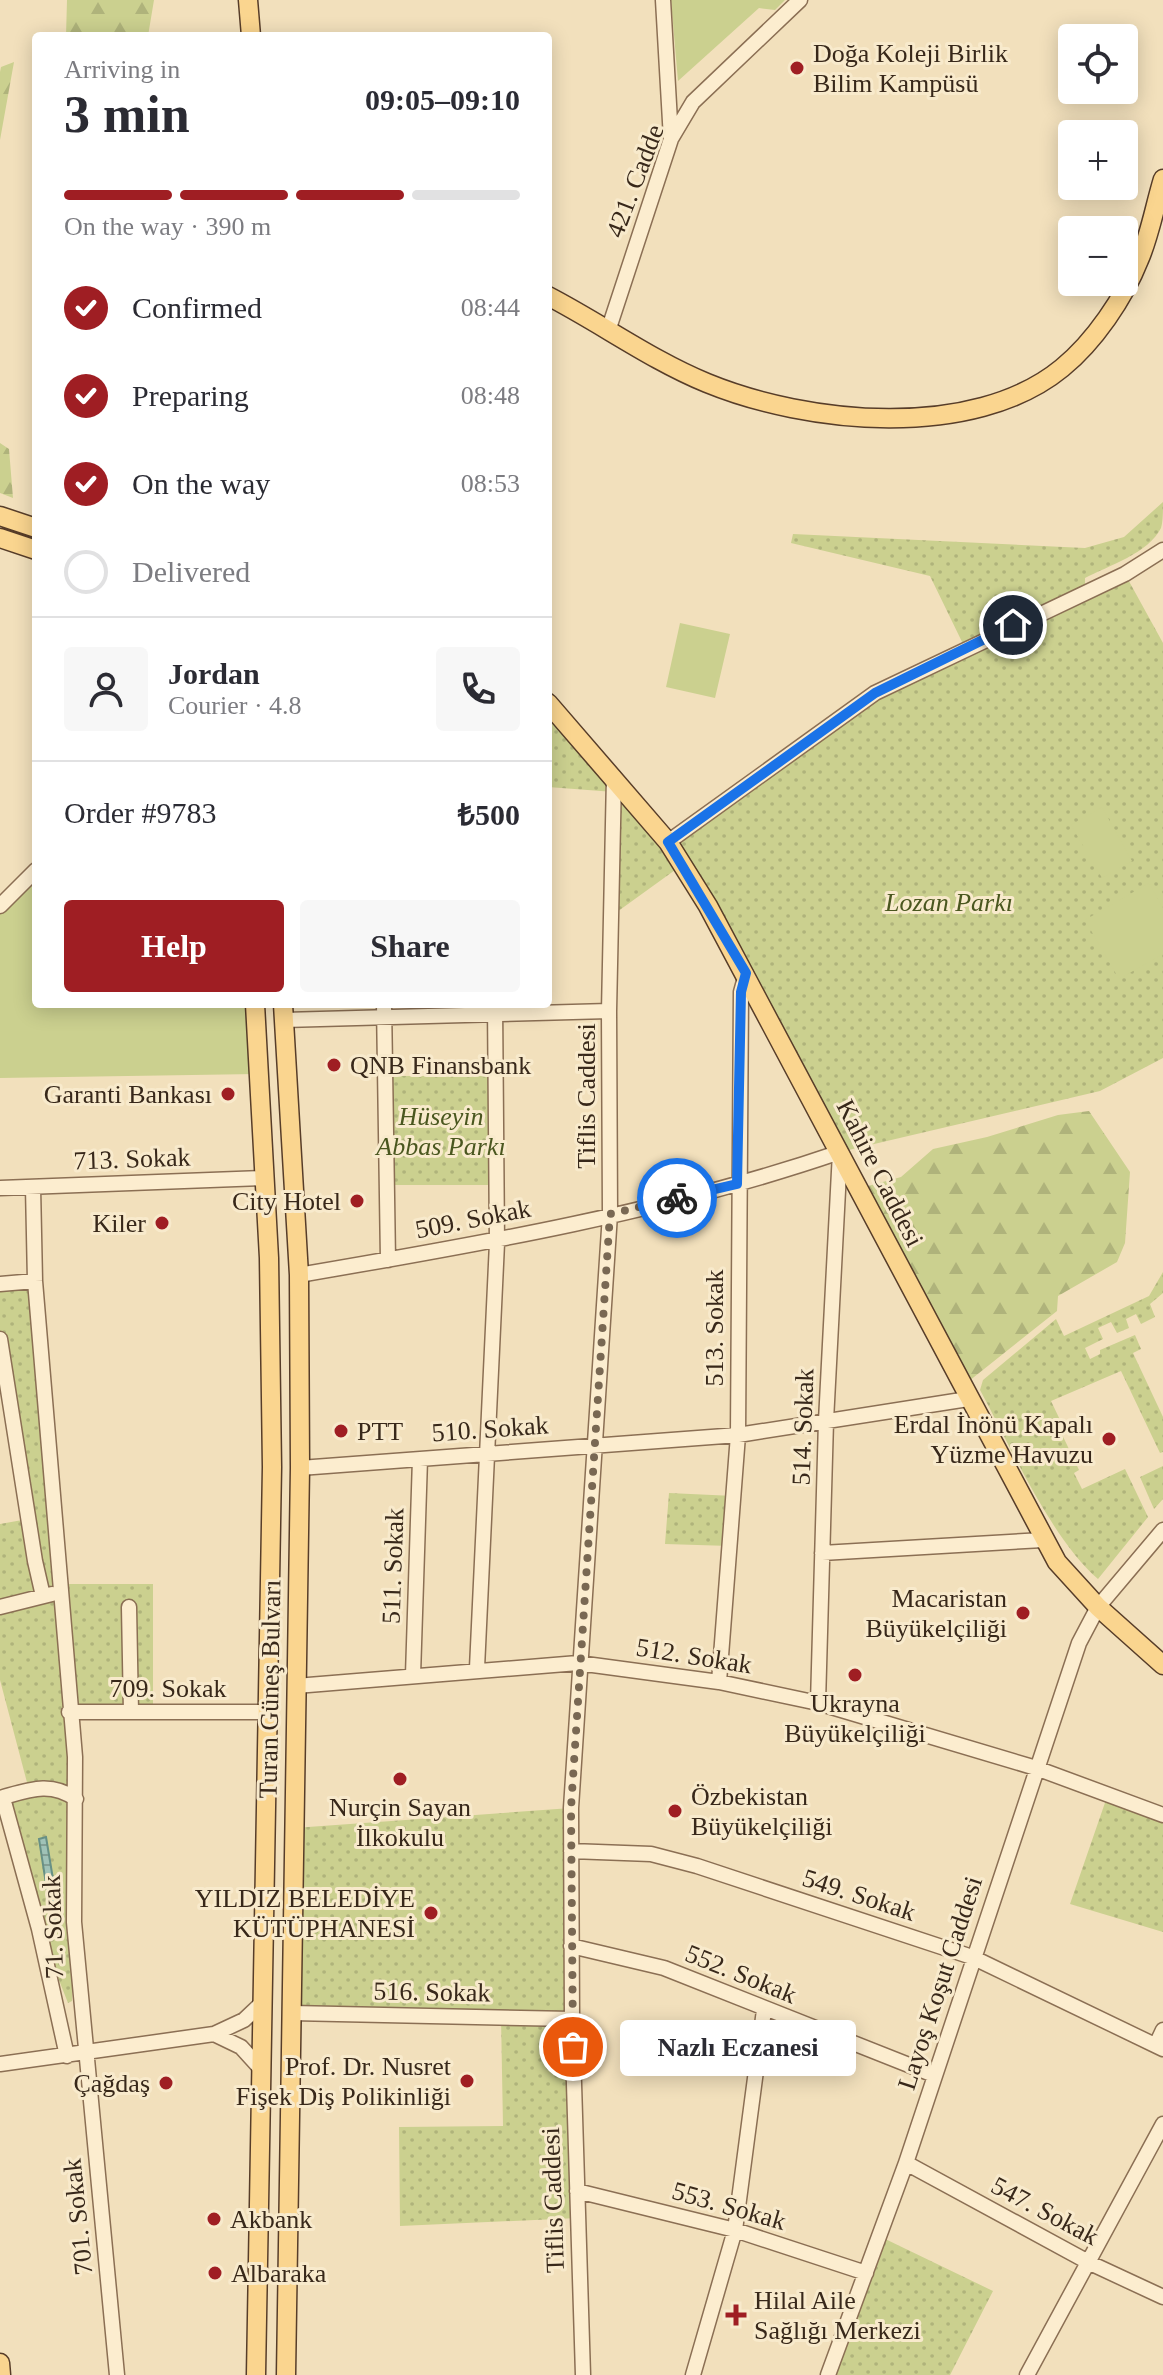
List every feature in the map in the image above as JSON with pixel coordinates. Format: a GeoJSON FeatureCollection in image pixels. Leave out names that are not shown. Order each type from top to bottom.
{"type":"FeatureCollection","features":[{"type":"Feature","properties":{"kind":"main road"},"geometry":{"type":"LineString","coordinates":[[248,0],[251,32]]}},
{"type":"Feature","properties":{"kind":"main road"},"geometry":{"type":"LineString","coordinates":[[552,298],[609,328],[659,361],[710,384],[764,400],[882,418],[931,417],[969,410],[1020,393],[1051,375],[1090,339],[1139,261],[1163,179]]}},
{"type":"Feature","properties":{"kind":"main road"},"geometry":{"type":"LineString","coordinates":[[0,516],[32,527]]}},
{"type":"Feature","properties":{"kind":"main road"},"geometry":{"type":"LineString","coordinates":[[0,538],[32,549]]}},
{"type":"Feature","properties":{"kind":"main road","name":"Kahire Caddesi"},"geometry":{"type":"LineString","coordinates":[[552,707],[668,842],[746,973],[1043,1540],[1065,1571],[1098,1607],[1163,1665]]}},
{"type":"Feature","properties":{"kind":"main road","name":"Turan Güneş Bulvarı"},"geometry":{"type":"LineString","coordinates":[[255,1008],[265,1178],[272,1467],[256,2375]]}},
{"type":"Feature","properties":{"kind":"main road","name":"Turan Güneş Bulvarı"},"geometry":{"type":"LineString","coordinates":[[284,1012],[299,1275],[300,1468],[286,2375]]}},
{"type":"Feature","properties":{"kind":"main road"},"geometry":{"type":"LineString","coordinates":[[0,2363],[1,2375]]}},
{"type":"Feature","properties":{"kind":"street"},"geometry":{"type":"LineString","coordinates":[[663,0],[671,139]]}},
{"type":"Feature","properties":{"kind":"street","name":"421. Cadde"},"geometry":{"type":"LineString","coordinates":[[609,328],[671,139],[693,102],[800,0]]}},
{"type":"Feature","properties":{"kind":"street"},"geometry":{"type":"LineString","coordinates":[[668,842],[875,693],[1125,574],[1163,550]]}},
{"type":"Feature","properties":{"kind":"street","name":"Tiflis Caddesi"},"geometry":{"type":"LineString","coordinates":[[583,2375],[572,2019],[571,1851],[578,1663],[596,1445],[610,1214],[609,1011],[614,776]]}},
{"type":"Feature","properties":{"kind":"street"},"geometry":{"type":"LineString","coordinates":[[0,906],[32,874]]}},
{"type":"Feature","properties":{"kind":"street","name":"513. Sokak"},"geometry":{"type":"LineString","coordinates":[[719,1682],[738,1435],[737,1184],[741,992],[746,973]]}},
{"type":"Feature","properties":{"kind":"street"},"geometry":{"type":"LineString","coordinates":[[477,1668],[497,1243],[495,1009]]}},
{"type":"Feature","properties":{"kind":"street"},"geometry":{"type":"LineString","coordinates":[[384,1011],[388,1260]]}},
{"type":"Feature","properties":{"kind":"street"},"geometry":{"type":"LineString","coordinates":[[284,1012],[609,1011]]}},
{"type":"Feature","properties":{"kind":"street","name":"509. Sokak"},"geometry":{"type":"LineString","coordinates":[[299,1275],[497,1243],[737,1184],[840,1152]]}},
{"type":"Feature","properties":{"kind":"street","name":"514. Sokak"},"geometry":{"type":"LineString","coordinates":[[818,1703],[826,1421],[840,1152]]}},
{"type":"Feature","properties":{"kind":"street","name":"713. Sokak"},"geometry":{"type":"LineString","coordinates":[[0,1188],[265,1178]]}},
{"type":"Feature","properties":{"kind":"street","name":"71. Sokak"},"geometry":{"type":"LineString","coordinates":[[33,1187],[35,1281],[76,1799],[74,1922],[83,2054]]}},
{"type":"Feature","properties":{"kind":"street"},"geometry":{"type":"LineString","coordinates":[[0,1284],[35,1281]]}},
{"type":"Feature","properties":{"kind":"street"},"geometry":{"type":"LineString","coordinates":[[0,1339],[43,1596]]}},
{"type":"Feature","properties":{"kind":"street","name":"510. Sokak"},"geometry":{"type":"LineString","coordinates":[[300,1468],[738,1435],[968,1399]]}},
{"type":"Feature","properties":{"kind":"street","name":"511. Sokak"},"geometry":{"type":"LineString","coordinates":[[413,1675],[420,1459]]}},
{"type":"Feature","properties":{"kind":"street"},"geometry":{"type":"LineString","coordinates":[[28,1519],[43,1521],[56,1516]]}},
{"type":"Feature","properties":{"kind":"street","name":"Layoş Koşut Caddesi"},"geometry":{"type":"LineString","coordinates":[[828,2375],[906,2163],[972,1957],[1079,1643],[1098,1607],[1163,1530]]}},
{"type":"Feature","properties":{"kind":"street"},"geometry":{"type":"LineString","coordinates":[[822,1553],[1043,1540]]}},
{"type":"Feature","properties":{"kind":"street"},"geometry":{"type":"LineString","coordinates":[[0,1607],[60,1592]]}},
{"type":"Feature","properties":{"kind":"street"},"geometry":{"type":"LineString","coordinates":[[129,1607],[131,1712]]}},
{"type":"Feature","properties":{"kind":"street","name":"512. Sokak"},"geometry":{"type":"LineString","coordinates":[[296,1686],[477,1668],[578,1663],[719,1682],[818,1703],[1036,1768],[1163,1815]]}},
{"type":"Feature","properties":{"kind":"street","name":"709. Sokak"},"geometry":{"type":"LineString","coordinates":[[69,1712],[267,1712]]}},
{"type":"Feature","properties":{"kind":"street"},"geometry":{"type":"LineString","coordinates":[[67,2056],[39,1929],[1,1798],[31,1789],[60,1788],[76,1799]]}},
{"type":"Feature","properties":{"kind":"street","name":"549. Sokak"},"geometry":{"type":"LineString","coordinates":[[571,1851],[651,1854],[697,1866],[972,1957],[1160,2047]]}},
{"type":"Feature","properties":{"kind":"street","name":"552. Sokak"},"geometry":{"type":"LineString","coordinates":[[571,1946],[664,1968],[934,2075]]}},
{"type":"Feature","properties":{"kind":"street"},"geometry":{"type":"LineString","coordinates":[[0,2064],[214,2034],[244,2020],[263,2002]]}},
{"type":"Feature","properties":{"kind":"street"},"geometry":{"type":"LineString","coordinates":[[693,2375],[735,2230],[764,2010]]}},
{"type":"Feature","properties":{"kind":"street","name":"516. Sokak"},"geometry":{"type":"LineString","coordinates":[[292,2013],[572,2019]]}},
{"type":"Feature","properties":{"kind":"street"},"geometry":{"type":"LineString","coordinates":[[1160,2047],[1163,2030]]}},
{"type":"Feature","properties":{"kind":"street"},"geometry":{"type":"LineString","coordinates":[[214,2034],[251,2055],[261,2069]]}},
{"type":"Feature","properties":{"kind":"street","name":"701. Sokak"},"geometry":{"type":"LineString","coordinates":[[83,2054],[117,2375]]}},
{"type":"Feature","properties":{"kind":"street"},"geometry":{"type":"LineString","coordinates":[[1027,2375],[1163,2124]]}},
{"type":"Feature","properties":{"kind":"street","name":"547. Sokak"},"geometry":{"type":"LineString","coordinates":[[906,2163],[1090,2263],[1163,2297]]}},
{"type":"Feature","properties":{"kind":"street","name":"553. Sokak"},"geometry":{"type":"LineString","coordinates":[[577,2191],[735,2230],[866,2273]]}},
{"type":"Feature","properties":{"kind":"green space"},"geometry":{"type":"Polygon","coordinates":[[[67,0],[154,0],[149,32],[66,32],[67,0]]]}},
{"type":"Feature","properties":{"kind":"green space"},"geometry":{"type":"Polygon","coordinates":[[[671,0],[785,0],[775,10],[759,8],[678,81],[671,0]]]}},
{"type":"Feature","properties":{"kind":"green space"},"geometry":{"type":"Polygon","coordinates":[[[14,62],[0,140],[0,72],[1,67],[14,62]]]}},
{"type":"Feature","properties":{"kind":"green space"},"geometry":{"type":"Polygon","coordinates":[[[0,443],[9,449],[13,498],[0,493],[0,443]]]}},
{"type":"Feature","properties":{"kind":"green space","name":"Lozan Parkı"},"geometry":{"type":"Polygon","coordinates":[[[1163,502],[1162,525],[1155,537],[1138,552],[1085,578],[1085,590],[1125,574],[1163,643],[1163,1058],[1100,1091],[840,1152],[682,865],[610,917],[614,792],[552,787],[552,708],[668,842],[875,693],[965,648],[930,576],[791,543],[793,534],[1085,548],[1124,537],[1163,502]]]}},
{"type":"Feature","properties":{"kind":"green space"},"geometry":{"type":"Polygon","coordinates":[[[680,623],[730,634],[715,698],[666,687],[680,623]]]}},
{"type":"Feature","properties":{"kind":"green space"},"geometry":{"type":"Polygon","coordinates":[[[1102,807],[1132,861],[1102,878],[1071,825],[1102,807]]]}},
{"type":"Feature","properties":{"kind":"green space"},"geometry":{"type":"Polygon","coordinates":[[[32,874],[32,1008],[255,1008],[259,1074],[0,1078],[0,906],[32,874]]]}},
{"type":"Feature","properties":{"kind":"green space"},"geometry":{"type":"Polygon","coordinates":[[[1149,883],[1163,908],[1163,954],[1119,979],[1085,920],[1149,883]]]}},
{"type":"Feature","properties":{"kind":"green space","name":"Hüseyin Abbas Parkı"},"geometry":{"type":"Polygon","coordinates":[[[385,1076],[495,1076],[496,1185],[387,1185],[385,1076]]]}},
{"type":"Feature","properties":{"kind":"green space"},"geometry":{"type":"Polygon","coordinates":[[[1089,1111],[1130,1172],[1125,1243],[1117,1262],[1058,1296],[1057,1311],[969,1381],[868,1186],[901,1177],[933,1149],[987,1137],[1058,1115],[1089,1111]]]}},
{"type":"Feature","properties":{"kind":"green space"},"geometry":{"type":"Polygon","coordinates":[[[1163,1272],[1163,1293],[1150,1304],[1155,1317],[1141,1324],[1136,1314],[1126,1319],[1129,1328],[1117,1333],[1111,1322],[1098,1328],[1103,1339],[1085,1348],[1090,1359],[1100,1354],[1100,1350],[1135,1335],[1141,1349],[1133,1353],[1163,1417],[1163,1452],[1160,1453],[1121,1371],[1051,1401],[1061,1422],[1057,1424],[1079,1470],[1074,1473],[1082,1489],[1125,1469],[1148,1517],[1098,1579],[1081,1562],[1048,1516],[980,1390],[983,1380],[1056,1319],[1064,1336],[1149,1296],[1163,1272]]]}},
{"type":"Feature","properties":{"kind":"green space"},"geometry":{"type":"Polygon","coordinates":[[[35,1281],[60,1584],[153,1584],[153,1712],[70,1712],[76,1799],[72,2001],[68,2003],[39,1929],[3,1798],[29,1790],[0,1680],[0,1524],[28,1519],[0,1339],[0,1284],[35,1281]]]}},
{"type":"Feature","properties":{"kind":"green space"},"geometry":{"type":"Polygon","coordinates":[[[1163,1466],[1163,1499],[1154,1509],[1140,1477],[1163,1466]]]}},
{"type":"Feature","properties":{"kind":"green space"},"geometry":{"type":"Polygon","coordinates":[[[669,1493],[734,1496],[730,1546],[665,1544],[669,1493]]]}},
{"type":"Feature","properties":{"kind":"green space"},"geometry":{"type":"Polygon","coordinates":[[[1108,1794],[1163,1818],[1163,1932],[1070,1904],[1108,1794]]]}},
{"type":"Feature","properties":{"kind":"green space"},"geometry":{"type":"Polygon","coordinates":[[[571,1808],[578,2218],[400,2226],[399,2127],[503,2126],[501,2017],[292,2013],[294,1828],[571,1808]]]}},
{"type":"Feature","properties":{"kind":"green space"},"geometry":{"type":"Polygon","coordinates":[[[879,2236],[993,2291],[950,2375],[828,2375],[879,2236]]]}},
{"type":"Feature","properties":{"kind":"water"},"geometry":{"type":"Polygon","coordinates":[[[46,1837],[61,1927],[53,1929],[39,1839],[46,1837]]]}},
{"type":"Feature","properties":{"kind":"way so far"},"geometry":{"type":"LineString","coordinates":[[573,2047],[571,1808],[578,1663],[596,1445],[610,1214],[677,1198]]}},
{"type":"Feature","properties":{"kind":"place","name":"Doğa Koleji Birlik Bilim Kampüsü"},"geometry":{"type":"Point","coordinates":[797,68]}},
{"type":"Feature","properties":{"kind":"place","name":"QNB Finansbank"},"geometry":{"type":"Point","coordinates":[334,1065]}},
{"type":"Feature","properties":{"kind":"place","name":"Garanti Bankası"},"geometry":{"type":"Point","coordinates":[228,1094]}},
{"type":"Feature","properties":{"kind":"place","name":"City Hotel"},"geometry":{"type":"Point","coordinates":[357,1201]}},
{"type":"Feature","properties":{"kind":"place","name":"Kiler"},"geometry":{"type":"Point","coordinates":[162,1223]}},
{"type":"Feature","properties":{"kind":"place","name":"PTT"},"geometry":{"type":"Point","coordinates":[341,1431]}},
{"type":"Feature","properties":{"kind":"place","name":"Erdal İnönü Kapalı Yüzme Havuzu"},"geometry":{"type":"Point","coordinates":[1109,1439]}},
{"type":"Feature","properties":{"kind":"place","name":"Macaristan Büyükelçiliği"},"geometry":{"type":"Point","coordinates":[1023,1613]}},
{"type":"Feature","properties":{"kind":"place","name":"Ukrayna Büyükelçiliği"},"geometry":{"type":"Point","coordinates":[855,1675]}},
{"type":"Feature","properties":{"kind":"place","name":"Nurçin Sayan İlkokulu"},"geometry":{"type":"Point","coordinates":[400,1779]}},
{"type":"Feature","properties":{"kind":"place","name":"Özbekistan Büyükelçiliği"},"geometry":{"type":"Point","coordinates":[675,1811]}},
{"type":"Feature","properties":{"kind":"place","name":"YILDIZ BELEDİYE KÜTÜPHANESİ"},"geometry":{"type":"Point","coordinates":[431,1913]}},
{"type":"Feature","properties":{"kind":"place","name":"Nazlı Eczanesi"},"geometry":{"type":"Point","coordinates":[573,2047]}},
{"type":"Feature","properties":{"kind":"place","name":"Prof. Dr. Nusret Fişek Diş Polikinliği"},"geometry":{"type":"Point","coordinates":[467,2081]}},
{"type":"Feature","properties":{"kind":"place","name":"Çağdaş"},"geometry":{"type":"Point","coordinates":[166,2083]}},
{"type":"Feature","properties":{"kind":"place","name":"Akbank"},"geometry":{"type":"Point","coordinates":[214,2219]}},
{"type":"Feature","properties":{"kind":"place","name":"Albaraka"},"geometry":{"type":"Point","coordinates":[215,2273]}},
{"type":"Feature","properties":{"kind":"place","name":"Hilal Aile Sağlığı Merkezi"},"geometry":{"type":"Point","coordinates":[736,2315]}},
{"type":"Feature","properties":{"kind":"route"},"geometry":{"type":"LineString","coordinates":[[677,1198],[737,1184],[741,992],[746,973],[668,842],[875,693],[1013,625]]}}]}
